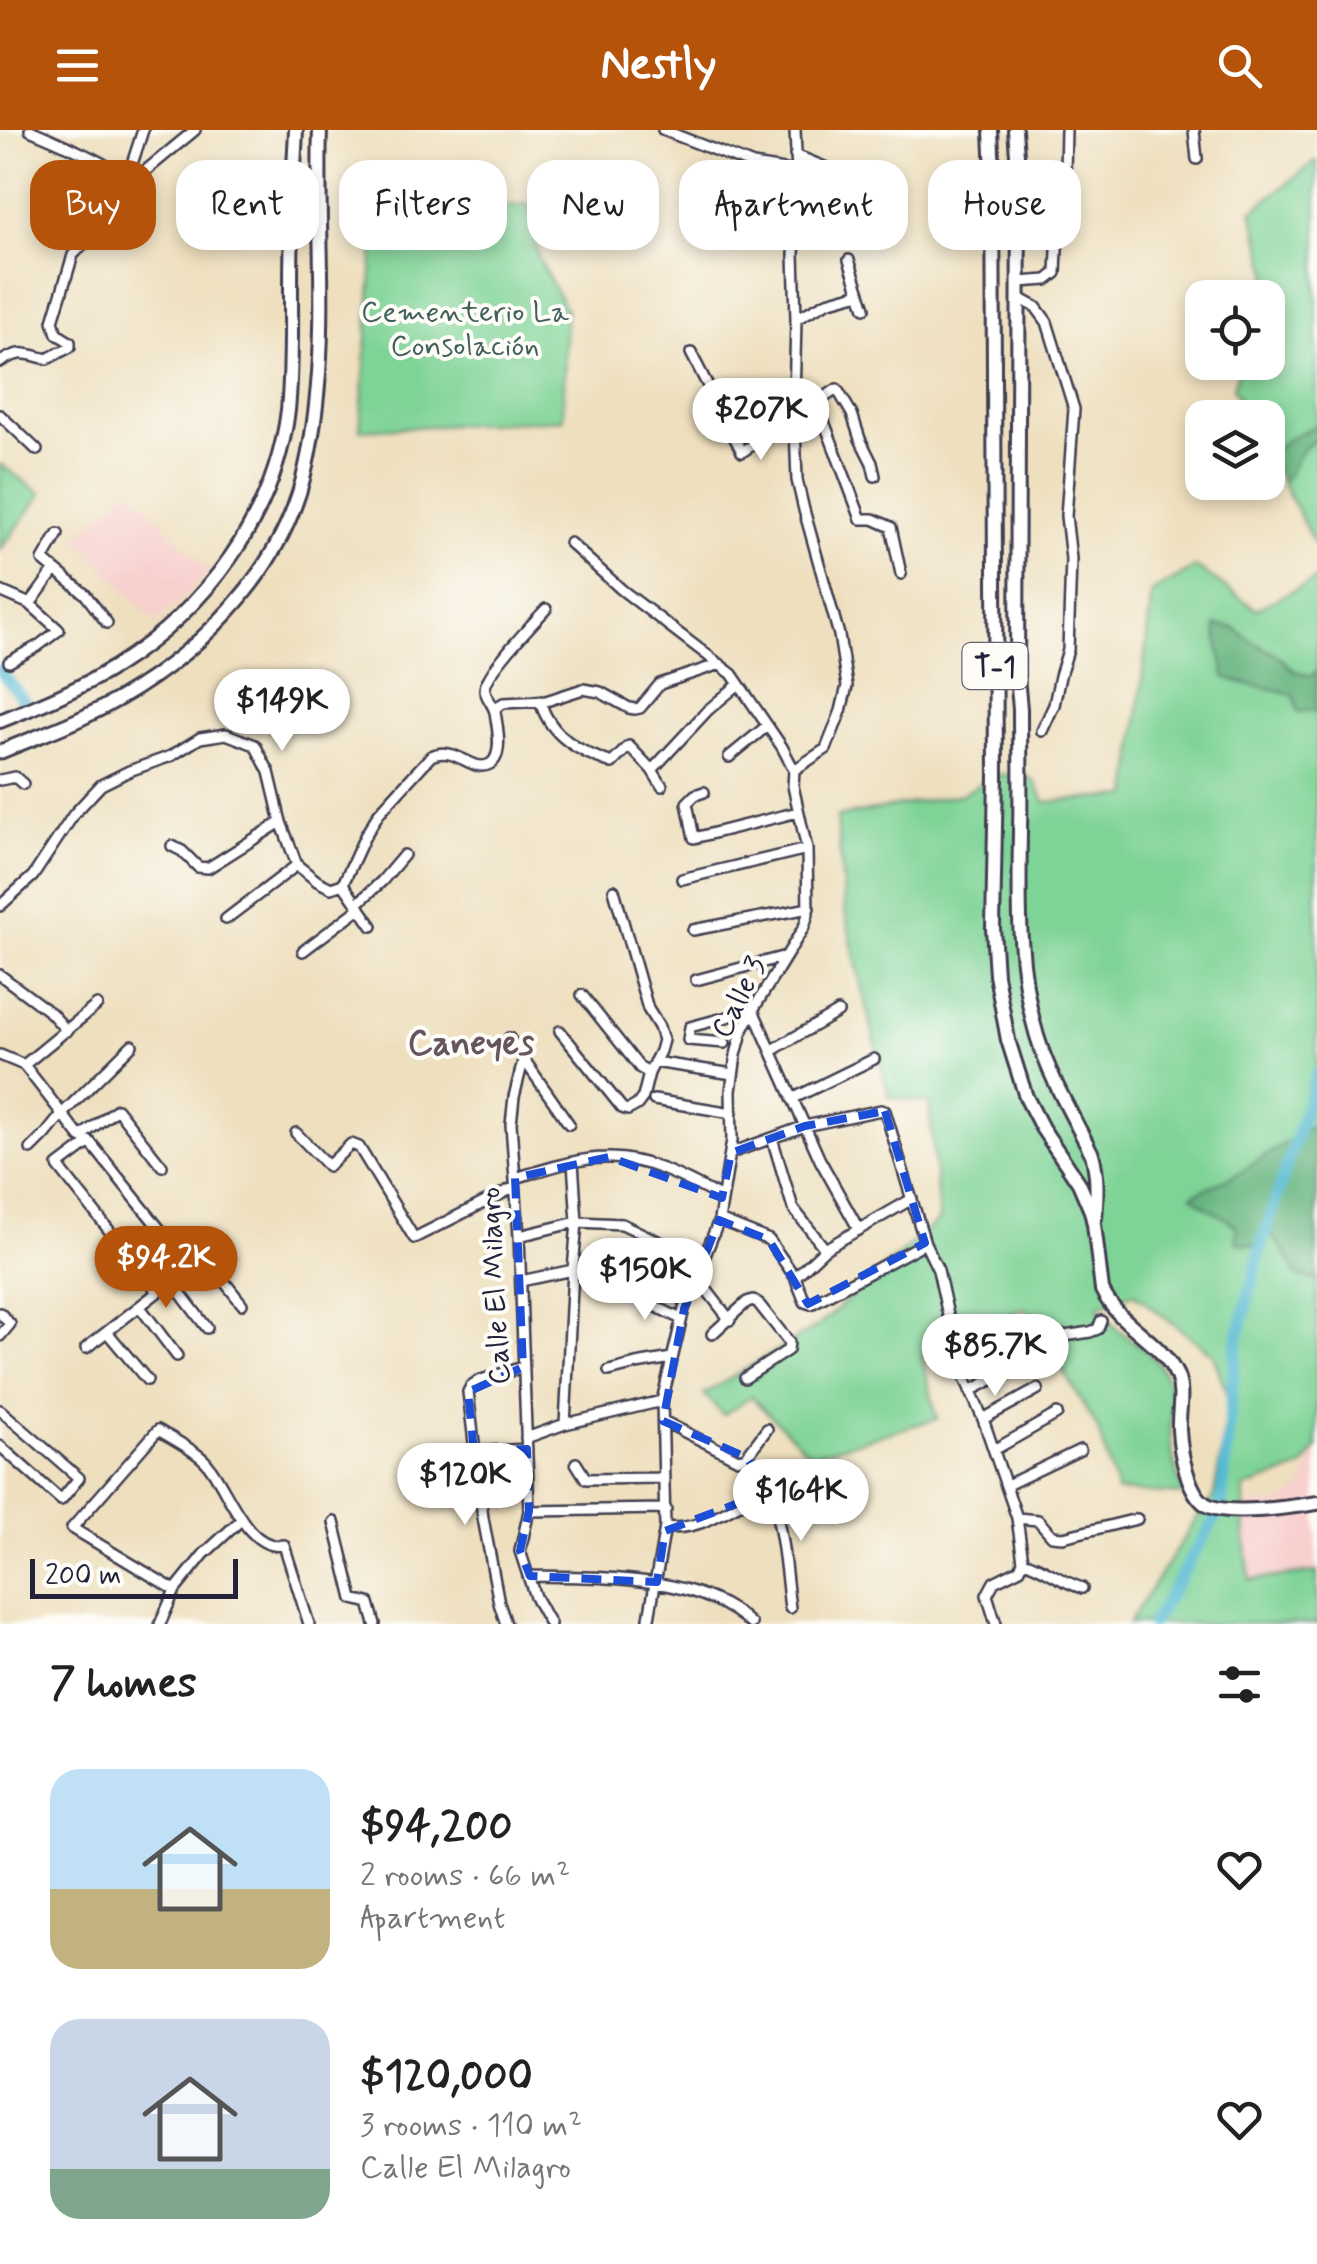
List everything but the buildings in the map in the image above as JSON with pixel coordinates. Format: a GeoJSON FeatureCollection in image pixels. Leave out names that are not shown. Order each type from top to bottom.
{"type":"FeatureCollection","features":[{"type":"Feature","properties":{"kind":"highway"},"geometry":{"type":"LineString","coordinates":[[0,721],[78,688],[144,646],[219,574],[252,525],[275,469],[287,414],[296,130]]}},
{"type":"Feature","properties":{"kind":"highway"},"geometry":{"type":"LineString","coordinates":[[0,752],[125,696],[186,652],[240,598],[289,520],[309,452],[319,370],[320,130]]}},
{"type":"Feature","properties":{"kind":"highway","name":"T-1"},"geometry":{"type":"LineString","coordinates":[[991,130],[996,975],[1008,1040],[1026,1097],[1079,1183],[1094,1224]]}},
{"type":"Feature","properties":{"kind":"highway","name":"T-1"},"geometry":{"type":"LineString","coordinates":[[1015,130],[1019,178],[1019,912],[1026,992],[1051,1075],[1092,1154],[1097,1194],[1094,1224],[1102,1290],[1111,1305],[1162,1353],[1175,1373],[1181,1392],[1179,1434],[1188,1478],[1210,1506],[1266,1510],[1317,1504]]}},
{"type":"Feature","properties":{"kind":"street"},"geometry":{"type":"LineString","coordinates":[[30,130],[98,160]]}},
{"type":"Feature","properties":{"kind":"street"},"geometry":{"type":"LineString","coordinates":[[132,160],[143,130]]}},
{"type":"Feature","properties":{"kind":"street"},"geometry":{"type":"LineString","coordinates":[[662,130],[737,160]]}},
{"type":"Feature","properties":{"kind":"street"},"geometry":{"type":"LineString","coordinates":[[795,130],[796,160]]}},
{"type":"Feature","properties":{"kind":"street"},"geometry":{"type":"LineString","coordinates":[[1019,282],[1043,280],[1056,273],[1066,130]]}},
{"type":"Feature","properties":{"kind":"street"},"geometry":{"type":"LineString","coordinates":[[1194,130],[1197,159]]}},
{"type":"Feature","properties":{"kind":"street"},"geometry":{"type":"LineString","coordinates":[[156,160],[193,131]]}},
{"type":"Feature","properties":{"kind":"street"},"geometry":{"type":"LineString","coordinates":[[796,154],[810,160]]}},
{"type":"Feature","properties":{"kind":"street"},"geometry":{"type":"LineString","coordinates":[[0,362],[20,353],[47,359],[70,347],[70,342],[57,334],[53,321],[77,250]]}},
{"type":"Feature","properties":{"kind":"street"},"geometry":{"type":"LineString","coordinates":[[794,770],[826,749],[848,686],[839,634],[800,494],[794,416],[796,250]]}},
{"type":"Feature","properties":{"kind":"street"},"geometry":{"type":"LineString","coordinates":[[849,260],[865,308]]}},
{"type":"Feature","properties":{"kind":"street"},"geometry":{"type":"LineString","coordinates":[[796,319],[827,302],[860,293]]}},
{"type":"Feature","properties":{"kind":"street"},"geometry":{"type":"LineString","coordinates":[[1019,298],[1036,307],[1047,322],[1074,409],[1066,516],[1071,559],[1068,650],[1054,705],[1042,731]]}},
{"type":"Feature","properties":{"kind":"street"},"geometry":{"type":"LineString","coordinates":[[691,353],[742,452],[837,389],[852,414],[875,476]]}},
{"type":"Feature","properties":{"kind":"street"},"geometry":{"type":"LineString","coordinates":[[817,403],[861,520],[873,519],[891,527],[901,574]]}},
{"type":"Feature","properties":{"kind":"street"},"geometry":{"type":"LineString","coordinates":[[0,416],[37,450]]}},
{"type":"Feature","properties":{"kind":"street"},"geometry":{"type":"LineString","coordinates":[[58,534],[43,560],[85,594],[107,623]]}},
{"type":"Feature","properties":{"kind":"street","name":"Calle 3"},"geometry":{"type":"LineString","coordinates":[[570,544],[622,590],[732,674],[794,770],[807,849],[809,908],[804,927],[742,1032],[733,1074],[730,1153],[719,1220],[681,1319],[662,1401],[665,1527],[648,1624]]}},
{"type":"Feature","properties":{"kind":"street"},"geometry":{"type":"LineString","coordinates":[[30,604],[54,571]]}},
{"type":"Feature","properties":{"kind":"street"},"geometry":{"type":"LineString","coordinates":[[0,592],[30,604],[58,630],[9,662]]}},
{"type":"Feature","properties":{"kind":"street"},"geometry":{"type":"LineString","coordinates":[[0,906],[33,876],[74,814],[101,785],[171,756],[200,738],[226,734],[255,745],[269,772],[280,822],[297,864],[332,888],[343,884],[379,813],[431,756],[441,751],[479,766],[495,760],[498,744],[494,709],[485,690],[486,683],[546,609]]}},
{"type":"Feature","properties":{"kind":"street"},"geometry":{"type":"LineString","coordinates":[[494,709],[503,703],[540,702],[583,689],[600,692],[635,709],[660,684],[720,664]]}},
{"type":"Feature","properties":{"kind":"street"},"geometry":{"type":"LineString","coordinates":[[652,770],[738,684]]}},
{"type":"Feature","properties":{"kind":"street"},"geometry":{"type":"LineString","coordinates":[[540,702],[544,718],[560,736],[595,758],[612,763],[629,746],[662,786]]}},
{"type":"Feature","properties":{"kind":"street"},"geometry":{"type":"LineString","coordinates":[[728,756],[768,726]]}},
{"type":"Feature","properties":{"kind":"street"},"geometry":{"type":"LineString","coordinates":[[0,780],[14,777],[23,784]]}},
{"type":"Feature","properties":{"kind":"street"},"geometry":{"type":"LineString","coordinates":[[704,792],[695,794],[687,803],[694,838],[798,812]]}},
{"type":"Feature","properties":{"kind":"street"},"geometry":{"type":"LineString","coordinates":[[172,846],[198,868],[208,868],[280,822]]}},
{"type":"Feature","properties":{"kind":"street"},"geometry":{"type":"LineString","coordinates":[[682,879],[807,849]]}},
{"type":"Feature","properties":{"kind":"street"},"geometry":{"type":"LineString","coordinates":[[303,951],[358,906],[404,855]]}},
{"type":"Feature","properties":{"kind":"street"},"geometry":{"type":"LineString","coordinates":[[226,919],[297,864]]}},
{"type":"Feature","properties":{"kind":"street"},"geometry":{"type":"LineString","coordinates":[[343,884],[372,926]]}},
{"type":"Feature","properties":{"kind":"street"},"geometry":{"type":"LineString","coordinates":[[560,1031],[625,1110],[641,1100],[662,1036],[648,1009],[614,890]]}},
{"type":"Feature","properties":{"kind":"street"},"geometry":{"type":"LineString","coordinates":[[693,930],[809,908]]}},
{"type":"Feature","properties":{"kind":"street"},"geometry":{"type":"LineString","coordinates":[[696,980],[786,956]]}},
{"type":"Feature","properties":{"kind":"street"},"geometry":{"type":"LineString","coordinates":[[0,976],[51,1013],[67,1030]]}},
{"type":"Feature","properties":{"kind":"street"},"geometry":{"type":"LineString","coordinates":[[582,995],[640,1068],[649,1073]]}},
{"type":"Feature","properties":{"kind":"street"},"geometry":{"type":"LineString","coordinates":[[24,1065],[97,1005]]}},
{"type":"Feature","properties":{"kind":"street"},"geometry":{"type":"LineString","coordinates":[[725,1043],[688,1040],[690,1028],[754,1010],[831,1183],[859,1230]]}},
{"type":"Feature","properties":{"kind":"street"},"geometry":{"type":"LineString","coordinates":[[771,1051],[838,1012]]}},
{"type":"Feature","properties":{"kind":"street"},"geometry":{"type":"LineString","coordinates":[[510,1038],[568,1124]]}},
{"type":"Feature","properties":{"kind":"street"},"geometry":{"type":"LineString","coordinates":[[32,1148],[132,1045]]}},
{"type":"Feature","properties":{"kind":"street"},"geometry":{"type":"LineString","coordinates":[[0,1054],[24,1065],[191,1268]]}},
{"type":"Feature","properties":{"kind":"street"},"geometry":{"type":"LineString","coordinates":[[792,1099],[874,1059]]}},
{"type":"Feature","properties":{"kind":"street","name":"Calle El Milagro"},"geometry":{"type":"LineString","coordinates":[[523,1061],[511,1111],[530,1511],[520,1551],[536,1598],[550,1624]]}},
{"type":"Feature","properties":{"kind":"street"},"geometry":{"type":"LineString","coordinates":[[654,1062],[733,1074]]}},
{"type":"Feature","properties":{"kind":"street"},"geometry":{"type":"LineString","coordinates":[[654,1100],[732,1113]]}},
{"type":"Feature","properties":{"kind":"street"},"geometry":{"type":"LineString","coordinates":[[158,1292],[58,1166],[117,1109],[162,1166]]}},
{"type":"Feature","properties":{"kind":"street"},"geometry":{"type":"LineString","coordinates":[[730,1153],[805,1126],[885,1111],[925,1243],[938,1270],[958,1365],[983,1419],[1017,1518],[1020,1569],[994,1582],[987,1594],[996,1624]]}},
{"type":"Feature","properties":{"kind":"street"},"geometry":{"type":"LineString","coordinates":[[296,1134],[328,1166],[351,1144],[359,1147],[414,1238],[515,1182],[574,1162],[609,1157],[635,1160],[722,1198]]}},
{"type":"Feature","properties":{"kind":"street"},"geometry":{"type":"LineString","coordinates":[[772,1138],[793,1208],[826,1249]]}},
{"type":"Feature","properties":{"kind":"street"},"geometry":{"type":"LineString","coordinates":[[565,1424],[577,1222],[574,1162]]}},
{"type":"Feature","properties":{"kind":"street"},"geometry":{"type":"LineString","coordinates":[[796,1277],[826,1249],[912,1200]]}},
{"type":"Feature","properties":{"kind":"street"},"geometry":{"type":"LineString","coordinates":[[719,1220],[768,1240],[796,1277],[805,1302],[811,1304],[925,1243]]}},
{"type":"Feature","properties":{"kind":"street"},"geometry":{"type":"LineString","coordinates":[[519,1236],[577,1222],[622,1224],[702,1262]]}},
{"type":"Feature","properties":{"kind":"street"},"geometry":{"type":"LineString","coordinates":[[86,1348],[204,1256],[242,1304]]}},
{"type":"Feature","properties":{"kind":"street"},"geometry":{"type":"LineString","coordinates":[[521,1281],[573,1270]]}},
{"type":"Feature","properties":{"kind":"street"},"geometry":{"type":"LineString","coordinates":[[696,1276],[730,1320]]}},
{"type":"Feature","properties":{"kind":"street"},"geometry":{"type":"LineString","coordinates":[[172,1282],[206,1328]]}},
{"type":"Feature","properties":{"kind":"street"},"geometry":{"type":"LineString","coordinates":[[626,1292],[681,1319]]}},
{"type":"Feature","properties":{"kind":"street"},"geometry":{"type":"LineString","coordinates":[[712,1334],[748,1302],[755,1301],[790,1344],[788,1350],[745,1378]]}},
{"type":"Feature","properties":{"kind":"street"},"geometry":{"type":"LineString","coordinates":[[140,1307],[177,1356]]}},
{"type":"Feature","properties":{"kind":"street"},"geometry":{"type":"LineString","coordinates":[[0,1313],[10,1324],[0,1336]]}},
{"type":"Feature","properties":{"kind":"street"},"geometry":{"type":"LineString","coordinates":[[958,1365],[1027,1342],[1090,1332],[1098,1329],[1101,1321]]}},
{"type":"Feature","properties":{"kind":"street"},"geometry":{"type":"LineString","coordinates":[[108,1332],[147,1380]]}},
{"type":"Feature","properties":{"kind":"street"},"geometry":{"type":"LineString","coordinates":[[609,1372],[672,1358]]}},
{"type":"Feature","properties":{"kind":"street"},"geometry":{"type":"LineString","coordinates":[[970,1390],[1022,1364]]}},
{"type":"Feature","properties":{"kind":"street"},"geometry":{"type":"LineString","coordinates":[[506,1624],[488,1551],[469,1388],[478,1381],[523,1367]]}},
{"type":"Feature","properties":{"kind":"street"},"geometry":{"type":"LineString","coordinates":[[983,1419],[1038,1388]]}},
{"type":"Feature","properties":{"kind":"street"},"geometry":{"type":"LineString","coordinates":[[474,1452],[526,1444],[565,1424],[662,1401]]}},
{"type":"Feature","properties":{"kind":"street"},"geometry":{"type":"LineString","coordinates":[[0,1410],[79,1478],[61,1500],[0,1446]]}},
{"type":"Feature","properties":{"kind":"street"},"geometry":{"type":"LineString","coordinates":[[994,1450],[1057,1414]]}},
{"type":"Feature","properties":{"kind":"street"},"geometry":{"type":"LineString","coordinates":[[663,1421],[738,1459],[746,1457],[767,1429]]}},
{"type":"Feature","properties":{"kind":"street"},"geometry":{"type":"LineString","coordinates":[[175,1590],[72,1528],[158,1430],[204,1460],[242,1520],[259,1539],[273,1547],[284,1545],[309,1624]]}},
{"type":"Feature","properties":{"kind":"street"},"geometry":{"type":"LineString","coordinates":[[1007,1485],[1080,1450]]}},
{"type":"Feature","properties":{"kind":"street"},"geometry":{"type":"LineString","coordinates":[[746,1457],[757,1468],[776,1506],[790,1608]]}},
{"type":"Feature","properties":{"kind":"street"},"geometry":{"type":"LineString","coordinates":[[576,1463],[586,1479],[664,1478]]}},
{"type":"Feature","properties":{"kind":"street"},"geometry":{"type":"LineString","coordinates":[[665,1527],[696,1524],[770,1491],[801,1488]]}},
{"type":"Feature","properties":{"kind":"street"},"geometry":{"type":"LineString","coordinates":[[530,1511],[666,1509]]}},
{"type":"Feature","properties":{"kind":"street"},"geometry":{"type":"LineString","coordinates":[[1017,1518],[1038,1520],[1052,1536],[1064,1537],[1137,1518]]}},
{"type":"Feature","properties":{"kind":"street"},"geometry":{"type":"LineString","coordinates":[[160,1624],[175,1590],[204,1554],[242,1520]]}},
{"type":"Feature","properties":{"kind":"street"},"geometry":{"type":"LineString","coordinates":[[334,1522],[353,1599],[369,1602],[375,1624]]}},
{"type":"Feature","properties":{"kind":"street"},"geometry":{"type":"LineString","coordinates":[[1022,1561],[1082,1588]]}},
{"type":"Feature","properties":{"kind":"street"},"geometry":{"type":"LineString","coordinates":[[530,1576],[657,1582],[725,1605],[751,1624]]}},
{"type":"Feature","properties":{"kind":"highlighted area"},"geometry":{"type":"Polygon","coordinates":[[[885,1111],[925,1243],[808,1304],[769,1240],[719,1220],[684,1309],[663,1421],[746,1457],[770,1491],[665,1531],[657,1582],[530,1576],[520,1551],[529,1511],[527,1449],[474,1452],[468,1392],[523,1367],[515,1178],[609,1157],[722,1198],[731,1153],[805,1126],[885,1111]]]}},
{"type":"Feature","properties":{"kind":"shaded area"},"geometry":{"type":"Polygon","coordinates":[[[130,488],[210,572],[156,623],[76,538],[130,488]]]}},
{"type":"Feature","properties":{"kind":"shaded area"},"geometry":{"type":"Polygon","coordinates":[[[1317,1437],[1317,1572],[1250,1581],[1244,1505],[1276,1504],[1303,1486],[1317,1437]]]}},
{"type":"Feature","properties":{"kind":"green space"},"geometry":{"type":"Polygon","coordinates":[[[1317,160],[1317,549],[1285,488],[1285,400],[1239,400],[1233,388],[1236,380],[1285,380],[1285,280],[1267,280],[1269,273],[1252,211],[1317,160]]]}},
{"type":"Feature","properties":{"kind":"green space","name":"Cementerio La Consolación"},"geometry":{"type":"Polygon","coordinates":[[[527,204],[527,250],[538,250],[566,310],[563,419],[360,430],[374,250],[507,250],[507,206],[527,204]]]}},
{"type":"Feature","properties":{"kind":"green space"},"geometry":{"type":"Polygon","coordinates":[[[1317,425],[1317,439],[1303,450],[1285,478],[1285,442],[1317,425]]]}},
{"type":"Feature","properties":{"kind":"green space"},"geometry":{"type":"Polygon","coordinates":[[[0,464],[42,494],[0,550],[0,464]]]}},
{"type":"Feature","properties":{"kind":"green space"},"geometry":{"type":"Polygon","coordinates":[[[1196,567],[1256,609],[1317,579],[1317,1448],[1302,1468],[1244,1488],[1250,1580],[1317,1572],[1317,1624],[1128,1624],[1213,1499],[1230,1404],[1213,1354],[1133,1293],[1098,1307],[1113,1325],[1150,1354],[1168,1381],[1172,1449],[1184,1495],[1117,1491],[1097,1427],[1025,1308],[922,1356],[937,1419],[811,1455],[751,1397],[723,1415],[704,1394],[818,1326],[939,1220],[929,1103],[889,1097],[845,912],[837,817],[962,794],[996,775],[1021,774],[1034,781],[1045,802],[1129,796],[1152,592],[1196,567]]]}},
{"type":"Feature","properties":{"kind":"green space"},"geometry":{"type":"Polygon","coordinates":[[[1216,625],[1235,628],[1293,670],[1310,676],[1317,672],[1317,710],[1298,712],[1294,695],[1225,677],[1216,625]]]}},
{"type":"Feature","properties":{"kind":"green space"},"geometry":{"type":"Polygon","coordinates":[[[1317,1125],[1317,1281],[1298,1276],[1269,1233],[1257,1246],[1237,1243],[1236,1226],[1192,1195],[1239,1173],[1317,1125]]]}},
{"type":"Feature","properties":{"kind":"waterway"},"geometry":{"type":"LineString","coordinates":[[0,670],[26,704]]}},
{"type":"Feature","properties":{"kind":"waterway"},"geometry":{"type":"LineString","coordinates":[[1152,1624],[1221,1508],[1236,1347],[1263,1239],[1317,1073]]}},
{"type":"Feature","properties":{"kind":"district","name":"Caneyes"},"geometry":{"type":"Point","coordinates":[471,1042]}}]}
